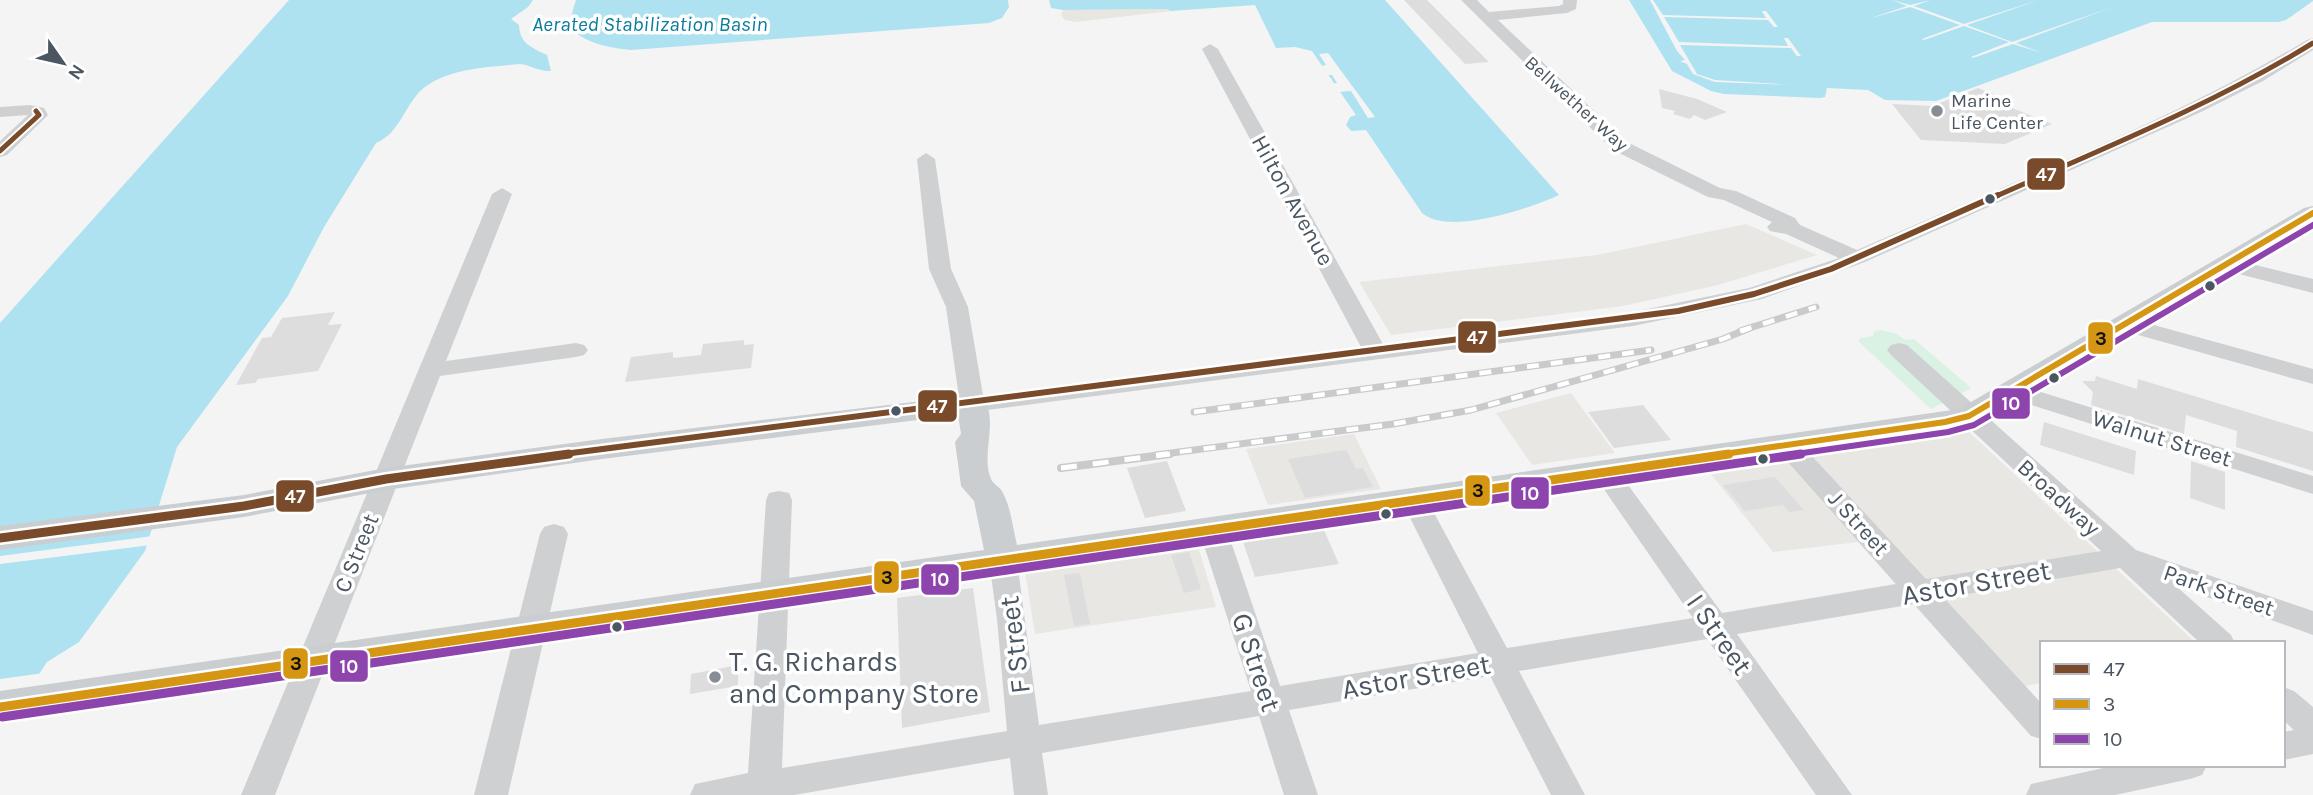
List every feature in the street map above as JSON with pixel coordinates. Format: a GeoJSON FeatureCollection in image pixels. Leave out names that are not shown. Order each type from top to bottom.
{"type":"FeatureCollection","features":[{"type":"Feature","properties":{"kind":"main road"},"geometry":{"type":"LineString","coordinates":[[0,707],[1937,424],[1969,415],[2313,213]]}},
{"type":"Feature","properties":{"kind":"main road"},"geometry":{"type":"LineString","coordinates":[[0,538],[210,511],[386,480],[602,449],[974,419]]}},
{"type":"Feature","properties":{"kind":"main road","name":"F Street"},"geometry":{"type":"LineString","coordinates":[[974,419],[971,442],[977,486],[989,496],[1003,561]]}},
{"type":"Feature","properties":{"kind":"street","name":"Bellwether Way"},"geometry":{"type":"LineString","coordinates":[[1468,0],[1620,146],[1715,193],[1720,200],[1779,228],[1791,229],[1858,258]]}},
{"type":"Feature","properties":{"kind":"street"},"geometry":{"type":"LineString","coordinates":[[1485,17],[1562,10],[1571,6],[1570,0]]}},
{"type":"Feature","properties":{"kind":"street"},"geometry":{"type":"LineString","coordinates":[[974,419],[1376,351],[1678,312],[1774,288],[1858,258],[2195,108],[2265,72],[2313,43]]}},
{"type":"Feature","properties":{"kind":"street","name":"Hilton Avenue"},"geometry":{"type":"LineString","coordinates":[[1210,49],[1376,351]]}},
{"type":"Feature","properties":{"kind":"street"},"geometry":{"type":"LineString","coordinates":[[0,112],[36,111],[39,115],[0,151]]}},
{"type":"Feature","properties":{"kind":"street","name":"F Street"},"geometry":{"type":"LineString","coordinates":[[926,159],[940,269],[957,307],[974,419]]}},
{"type":"Feature","properties":{"kind":"street","name":"C Street"},"geometry":{"type":"LineString","coordinates":[[258,795],[502,194]]}},
{"type":"Feature","properties":{"kind":"street"},"geometry":{"type":"LineString","coordinates":[[2227,264],[2313,286]]}},
{"type":"Feature","properties":{"kind":"street"},"geometry":{"type":"LineString","coordinates":[[2125,324],[2313,377]]}},
{"type":"Feature","properties":{"kind":"street"},"geometry":{"type":"LineString","coordinates":[[431,370],[576,350]]}},
{"type":"Feature","properties":{"kind":"street","name":"Broadway"},"geometry":{"type":"LineString","coordinates":[[1899,350],[1955,398],[1969,415],[2218,641]]}},
{"type":"Feature","properties":{"kind":"street","name":"Walnut Street"},"geometry":{"type":"LineString","coordinates":[[2012,390],[2313,485]]}},
{"type":"Feature","properties":{"kind":"street","name":"J Street"},"geometry":{"type":"LineString","coordinates":[[1788,446],[2040,724]]}},
{"type":"Feature","properties":{"kind":"street","name":"I Street"},"geometry":{"type":"LineString","coordinates":[[1605,472],[1835,795]]}},
{"type":"Feature","properties":{"kind":"street"},"geometry":{"type":"LineString","coordinates":[[764,790],[779,500]]}},
{"type":"Feature","properties":{"kind":"street"},"geometry":{"type":"LineString","coordinates":[[1414,500],[1568,795]]}},
{"type":"Feature","properties":{"kind":"street","name":"G Street"},"geometry":{"type":"LineString","coordinates":[[1213,530],[1301,795]]}},
{"type":"Feature","properties":{"kind":"street"},"geometry":{"type":"LineString","coordinates":[[491,795],[554,534]]}},
{"type":"Feature","properties":{"kind":"street","name":"Astor Street"},"geometry":{"type":"LineString","coordinates":[[707,795],[764,790],[1024,742],[2126,557]]}},
{"type":"Feature","properties":{"kind":"street","name":"Park Street"},"geometry":{"type":"LineString","coordinates":[[2126,557],[2313,623]]}},
{"type":"Feature","properties":{"kind":"street","name":"F Street"},"geometry":{"type":"LineString","coordinates":[[1003,561],[1014,622],[1031,795]]}},
{"type":"Feature","properties":{"kind":"street"},"geometry":{"type":"LineString","coordinates":[[2285,702],[2313,727]]}},
{"type":"Feature","properties":{"kind":"street"},"geometry":{"type":"LineString","coordinates":[[2285,746],[2313,740]]}},
{"type":"Feature","properties":{"kind":"street"},"geometry":{"type":"LineString","coordinates":[[2043,795],[2092,782],[2178,767]]}},
{"type":"Feature","properties":{"kind":"shaded area"},"geometry":{"type":"Polygon","coordinates":[[[1746,224],[1817,255],[1718,285],[1623,306],[1391,335],[1359,282],[1597,255],[1746,224]]]}},
{"type":"Feature","properties":{"kind":"shaded area"},"geometry":{"type":"Polygon","coordinates":[[[1571,393],[1615,453],[1532,465],[1496,413],[1571,393]]]}},
{"type":"Feature","properties":{"kind":"shaded area"},"geometry":{"type":"Polygon","coordinates":[[[1968,431],[2194,641],[2040,641],[2040,683],[1992,692],[1858,542],[1773,552],[1707,469],[1968,431]]]}},
{"type":"Feature","properties":{"kind":"shaded area"},"geometry":{"type":"Polygon","coordinates":[[[1354,434],[1381,489],[1268,505],[1246,449],[1354,434]]]}},
{"type":"Feature","properties":{"kind":"shaded area"},"geometry":{"type":"Polygon","coordinates":[[[1198,546],[1216,607],[1035,634],[1025,571],[1198,546]]]}},
{"type":"Feature","properties":{"kind":"green space"},"geometry":{"type":"Polygon","coordinates":[[[1882,330],[1897,334],[1905,340],[1914,339],[1971,388],[1931,409],[1858,341],[1882,330]]]}},
{"type":"Feature","properties":{"kind":"sand"},"geometry":{"type":"Polygon","coordinates":[[[1063,10],[1171,11],[1076,22],[1065,20],[1061,15],[1063,10]]]}},
{"type":"Feature","properties":{"kind":"water"},"geometry":{"type":"Polygon","coordinates":[[[289,0],[533,0],[511,19],[519,25],[527,44],[547,55],[551,71],[520,64],[446,76],[418,93],[397,125],[376,143],[324,227],[288,296],[177,447],[145,551],[79,642],[47,662],[0,733],[0,323],[289,0]]]}},
{"type":"Feature","properties":{"kind":"water","name":"Aerated Stabilization Basin"},"geometry":{"type":"Polygon","coordinates":[[[576,0],[1008,0],[1009,7],[1002,18],[989,23],[631,50],[597,44],[574,32],[568,26],[576,0]]]}},
{"type":"Feature","properties":{"kind":"water"},"geometry":{"type":"Polygon","coordinates":[[[1049,0],[1385,0],[1559,195],[1510,213],[1469,221],[1451,222],[1434,219],[1422,213],[1366,130],[1351,131],[1346,125],[1350,117],[1356,115],[1312,51],[1295,47],[1276,48],[1255,5],[1171,11],[1063,10],[1051,8],[1049,0]]]}},
{"type":"Feature","properties":{"kind":"water"},"geometry":{"type":"Polygon","coordinates":[[[1629,0],[2313,1],[2286,20],[2278,22],[2152,22],[1936,101],[1885,100],[1868,90],[1827,88],[1825,97],[1820,98],[1724,94],[1711,91],[1672,71],[1629,0]]]}},
{"type":"Feature","properties":{"kind":"pier"},"geometry":{"type":"Polygon","coordinates":[[[1650,0],[1653,0],[1663,15],[1766,18],[1762,11],[1766,11],[1778,27],[1774,27],[1768,20],[1664,17],[1679,42],[1788,46],[1784,38],[1788,38],[1801,56],[1797,56],[1791,48],[1680,45],[1697,74],[1715,80],[1796,85],[1715,82],[1693,74],[1687,64],[1680,61],[1685,60],[1677,51],[1650,0]]]}},
{"type":"Feature","properties":{"kind":"pier"},"geometry":{"type":"Polygon","coordinates":[[[1892,0],[1910,5],[1931,0],[1914,6],[1964,24],[2039,0],[1967,25],[2012,42],[2116,6],[2016,43],[2042,53],[2013,44],[1973,58],[1971,57],[2009,42],[1964,26],[1924,40],[1922,39],[1960,25],[1910,7],[1868,19],[1907,6],[1892,0]]]}},
{"type":"Feature","properties":{"kind":"pier"},"geometry":{"type":"Polygon","coordinates":[[[1328,53],[1375,117],[1368,118],[1351,91],[1338,92],[1332,84],[1337,83],[1321,66],[1326,65],[1319,54],[1328,53]]]}},
{"type":"Feature","properties":{"kind":"pier"},"geometry":{"type":"Polygon","coordinates":[[[153,536],[151,545],[0,564],[0,556],[153,536]]]}},
{"type":"Feature","properties":{"kind":"pier"},"geometry":{"type":"Polygon","coordinates":[[[44,673],[5,733],[0,734],[0,679],[44,673]]]}},
{"type":"Feature","properties":{"kind":"building"},"geometry":{"type":"Polygon","coordinates":[[[1404,0],[1427,0],[1489,62],[1465,64],[1404,0]]]}},
{"type":"Feature","properties":{"kind":"building"},"geometry":{"type":"Polygon","coordinates":[[[1978,88],[2006,99],[1997,102],[2052,124],[2005,144],[1921,140],[1892,104],[1932,106],[1978,88]]]}},
{"type":"Feature","properties":{"kind":"building"},"geometry":{"type":"Polygon","coordinates":[[[1659,89],[1697,99],[1727,112],[1705,120],[1694,115],[1690,119],[1673,114],[1675,111],[1662,108],[1659,89]]]}},
{"type":"Feature","properties":{"kind":"building"},"geometry":{"type":"Polygon","coordinates":[[[335,312],[328,325],[342,324],[318,371],[258,379],[255,383],[236,385],[262,338],[271,337],[282,318],[335,312]]]}},
{"type":"Feature","properties":{"kind":"building"},"geometry":{"type":"Polygon","coordinates":[[[744,340],[744,345],[754,344],[751,368],[625,382],[631,357],[673,352],[673,358],[701,355],[703,344],[744,340]]]}},
{"type":"Feature","properties":{"kind":"building"},"geometry":{"type":"Polygon","coordinates":[[[2096,376],[2137,389],[2138,379],[2313,432],[2313,471],[2236,447],[2237,431],[2186,415],[2184,434],[2091,405],[2093,392],[2082,381],[2095,381],[2096,376]]]}},
{"type":"Feature","properties":{"kind":"building"},"geometry":{"type":"Polygon","coordinates":[[[1643,405],[1671,440],[1614,448],[1588,412],[1643,405]]]}},
{"type":"Feature","properties":{"kind":"building"},"geometry":{"type":"Polygon","coordinates":[[[2044,422],[2136,451],[2134,475],[2040,445],[2044,422]]]}},
{"type":"Feature","properties":{"kind":"building"},"geometry":{"type":"Polygon","coordinates":[[[1346,450],[1356,469],[1363,468],[1373,487],[1305,498],[1288,459],[1346,450]]]}},
{"type":"Feature","properties":{"kind":"building"},"geometry":{"type":"Polygon","coordinates":[[[1167,461],[1186,511],[1145,518],[1127,468],[1167,461]]]}},
{"type":"Feature","properties":{"kind":"building"},"geometry":{"type":"Polygon","coordinates":[[[2191,461],[2225,472],[2225,510],[2190,498],[2191,461]]]}},
{"type":"Feature","properties":{"kind":"building"},"geometry":{"type":"Polygon","coordinates":[[[1775,477],[1804,510],[1789,512],[1783,505],[1745,511],[1723,485],[1775,477]]]}},
{"type":"Feature","properties":{"kind":"building"},"geometry":{"type":"Polygon","coordinates":[[[1324,530],[1339,564],[1255,577],[1243,542],[1324,530]]]}},
{"type":"Feature","properties":{"kind":"building"},"geometry":{"type":"Polygon","coordinates":[[[1189,552],[1201,589],[1184,593],[1171,555],[1189,552]]]}},
{"type":"Feature","properties":{"kind":"building"},"geometry":{"type":"Polygon","coordinates":[[[1080,573],[1090,624],[1074,626],[1064,575],[1080,573]]]}},
{"type":"Feature","properties":{"kind":"building"},"geometry":{"type":"Polygon","coordinates":[[[973,588],[990,712],[902,728],[897,598],[973,588]]]}},
{"type":"Feature","properties":{"kind":"building","name":"T. G. Richards and Company Store"},"geometry":{"type":"Polygon","coordinates":[[[738,665],[738,686],[690,694],[691,674],[738,665]]]}},
{"type":"Feature","properties":{"kind":"railway"},"geometry":{"type":"LineString","coordinates":[[1740,331],[1816,307]]}},
{"type":"Feature","properties":{"kind":"railway"},"geometry":{"type":"LineString","coordinates":[[1156,455],[1393,424],[1471,410],[1723,339],[1750,328]]}},
{"type":"Feature","properties":{"kind":"railway"},"geometry":{"type":"LineString","coordinates":[[1194,412],[1651,350]]}},
{"type":"Feature","properties":{"kind":"railway"},"geometry":{"type":"LineString","coordinates":[[1061,468],[1170,454]]}},
{"type":"Feature","properties":{"kind":"transit line","name":"47"},"geometry":{"type":"LineString","coordinates":[[0,538],[244,506],[386,479],[602,449],[1678,311],[1754,294],[1831,269],[2195,108],[2257,77],[2313,43]]}},
{"type":"Feature","properties":{"kind":"transit line","name":"47"},"geometry":{"type":"LineString","coordinates":[[0,151],[39,115],[36,111]]}},
{"type":"Feature","properties":{"kind":"transit line","name":"3"},"geometry":{"type":"LineString","coordinates":[[0,707],[1945,422],[1969,416],[2313,213]]}},
{"type":"Feature","properties":{"kind":"transit line","name":"10"},"geometry":{"type":"LineString","coordinates":[[2,717],[1948,432],[1974,425],[2313,225]]}},
{"type":"Feature","properties":{"kind":"place","name":"Marine Life Center"},"geometry":{"type":"Point","coordinates":[1937,111]}},
{"type":"Feature","properties":{"kind":"place","name":"T. G. Richards and Company Store"},"geometry":{"type":"Point","coordinates":[715,677]}}]}
